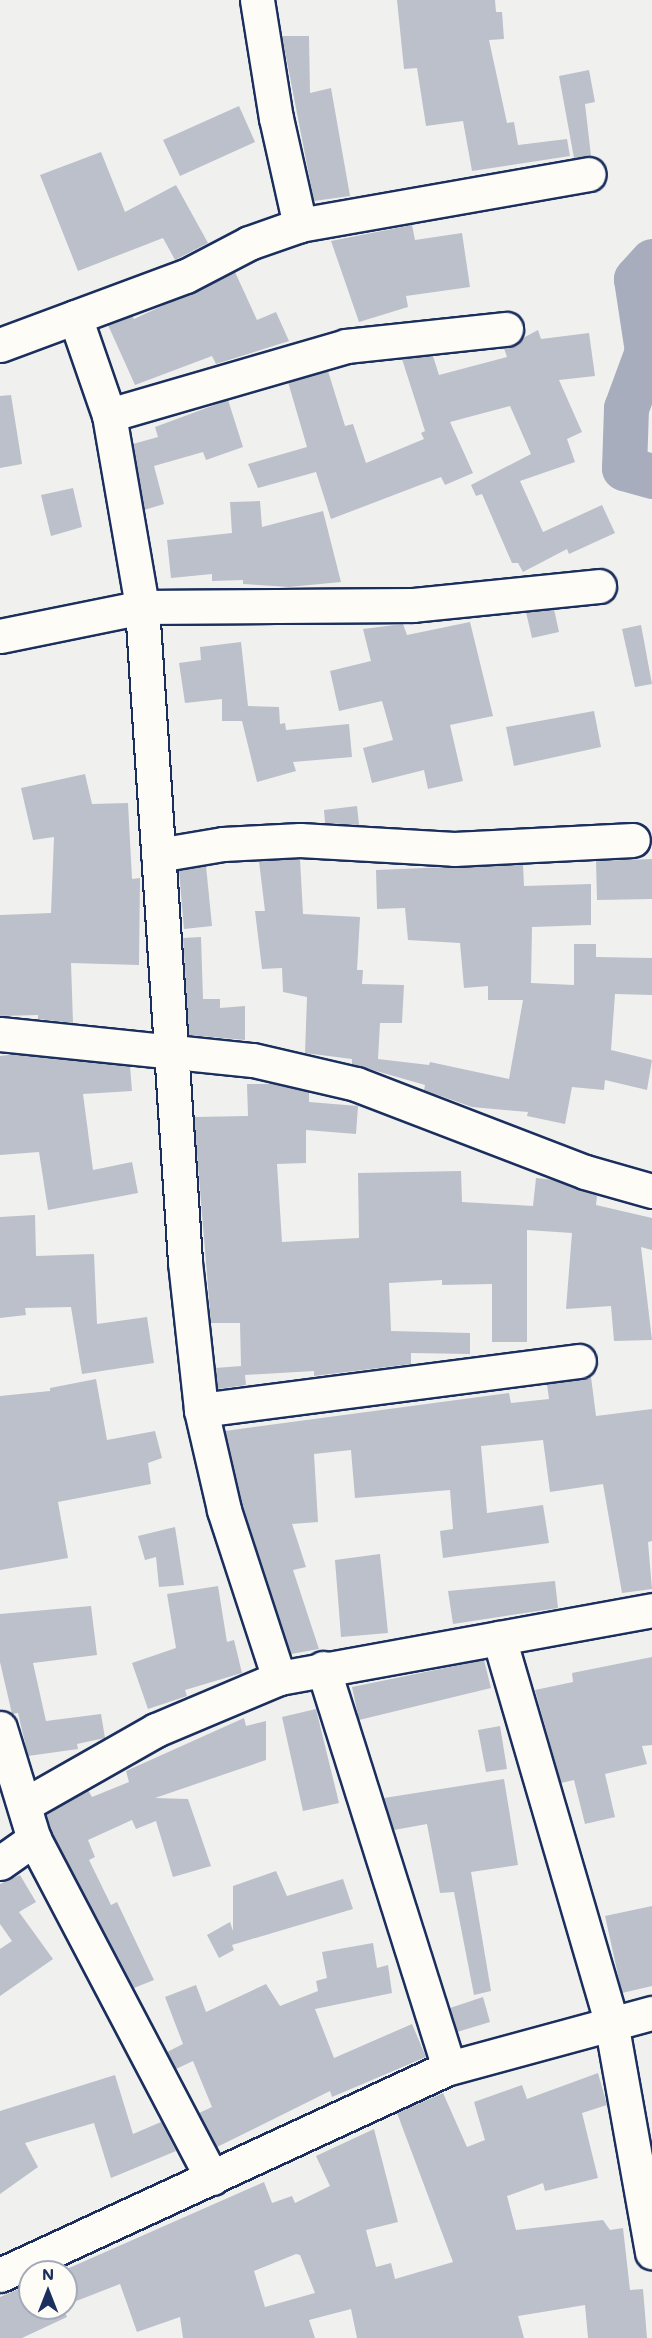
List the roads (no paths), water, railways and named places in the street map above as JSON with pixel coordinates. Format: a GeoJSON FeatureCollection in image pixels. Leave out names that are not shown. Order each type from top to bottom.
{"type":"FeatureCollection","features":[{"type":"Feature","properties":{"kind":"street"},"geometry":{"type":"LineString","coordinates":[[257,0],[276,118],[300,225]]}},
{"type":"Feature","properties":{"kind":"street"},"geometry":{"type":"LineString","coordinates":[[0,345],[186,276],[249,243],[300,225],[589,174]]}},
{"type":"Feature","properties":{"kind":"street"},"geometry":{"type":"LineString","coordinates":[[75,317],[109,415],[142,607],[185,1262],[201,1410],[225,1510],[279,1678]]}},
{"type":"Feature","properties":{"kind":"street"},"geometry":{"type":"LineString","coordinates":[[109,415],[346,346],[506,329]]}},
{"type":"Feature","properties":{"kind":"street"},"geometry":{"type":"LineString","coordinates":[[0,636],[142,607],[413,605],[599,586]]}},
{"type":"Feature","properties":{"kind":"street"},"geometry":{"type":"LineString","coordinates":[[158,855],[223,844],[300,840],[454,849],[633,840]]}},
{"type":"Feature","properties":{"kind":"street"},"geometry":{"type":"LineString","coordinates":[[0,1034],[252,1060],[356,1084],[585,1172],[652,1191]]}},
{"type":"Feature","properties":{"kind":"street"},"geometry":{"type":"LineString","coordinates":[[201,1410],[579,1361]]}},
{"type":"Feature","properties":{"kind":"street"},"geometry":{"type":"LineString","coordinates":[[24,1805],[156,1730],[279,1678],[323,1668],[652,1610]]}},
{"type":"Feature","properties":{"kind":"street"},"geometry":{"type":"LineString","coordinates":[[499,1638],[611,2022],[652,2252]]}},
{"type":"Feature","properties":{"kind":"street"},"geometry":{"type":"LineString","coordinates":[[323,1668],[449,2068]]}},
{"type":"Feature","properties":{"kind":"street"},"geometry":{"type":"LineString","coordinates":[[0,1728],[34,1839],[212,2178]]}},
{"type":"Feature","properties":{"kind":"street"},"geometry":{"type":"LineString","coordinates":[[0,1863],[34,1839]]}},
{"type":"Feature","properties":{"kind":"street"},"geometry":{"type":"LineString","coordinates":[[0,2275],[449,2068],[611,2022],[652,2013]]}},
{"type":"Feature","properties":{"kind":"waterway"},"geometry":{"type":"LineString","coordinates":[[652,261],[636,279],[647,351],[626,408],[624,468],[652,476]]}}]}
